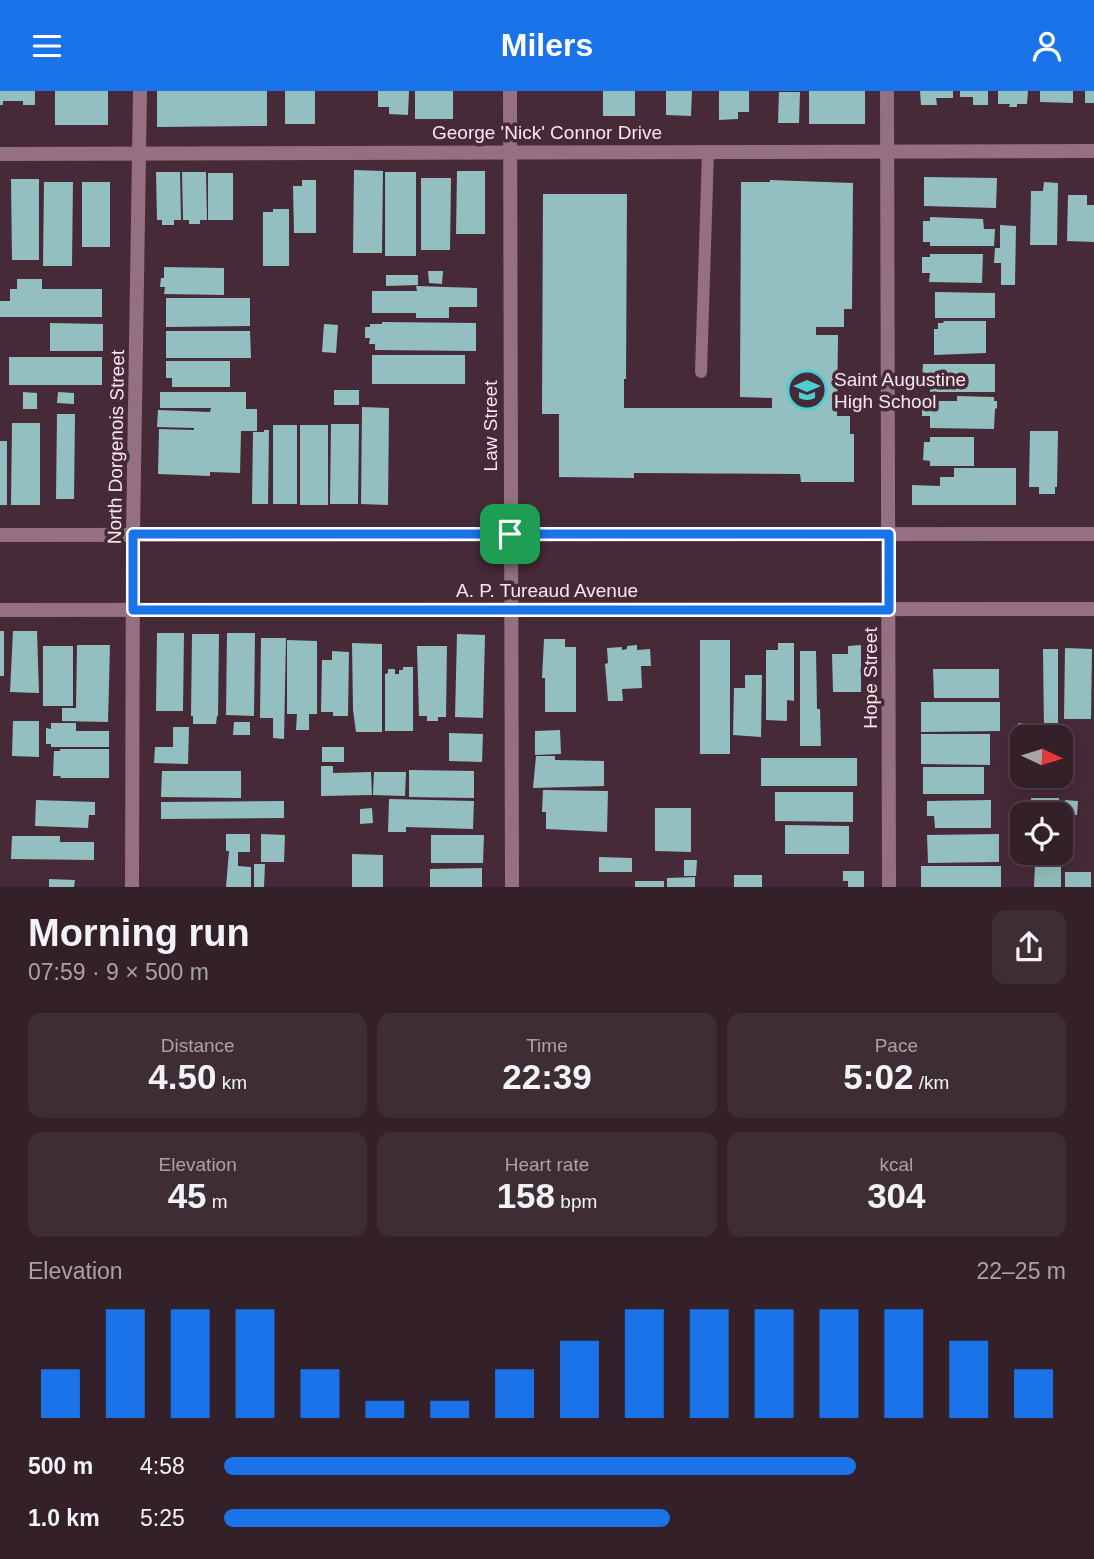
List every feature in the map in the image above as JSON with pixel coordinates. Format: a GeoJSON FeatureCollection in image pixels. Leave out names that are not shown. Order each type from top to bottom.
{"type":"FeatureCollection","features":[{"type":"Feature","properties":{"kind":"street","name":"North Dorgenois Street"},"geometry":{"type":"LineString","coordinates":[[132,887],[133,534],[140,91]]}},
{"type":"Feature","properties":{"kind":"street","name":"Law Street"},"geometry":{"type":"LineString","coordinates":[[510,91],[512,887]]}},
{"type":"Feature","properties":{"kind":"street","name":"Hope Street"},"geometry":{"type":"LineString","coordinates":[[887,91],[889,887]]}},
{"type":"Feature","properties":{"kind":"street","name":"George 'Nick' Connor Drive"},"geometry":{"type":"LineString","coordinates":[[0,154],[1094,151]]}},
{"type":"Feature","properties":{"kind":"street"},"geometry":{"type":"LineString","coordinates":[[0,535],[1094,534]]}},
{"type":"Feature","properties":{"kind":"street","name":"A. P. Tureaud Avenue"},"geometry":{"type":"LineString","coordinates":[[0,610],[1094,610]]}},
{"type":"Feature","properties":{"kind":"lane"},"geometry":{"type":"LineString","coordinates":[[701,372],[708,152]]}},
{"type":"Feature","properties":{"kind":"building"},"geometry":{"type":"Polygon","coordinates":[[[0,91],[35,91],[35,105],[23,105],[23,101],[3,101],[3,105],[0,105],[0,91]]]}},
{"type":"Feature","properties":{"kind":"building"},"geometry":{"type":"Polygon","coordinates":[[[55,91],[108,91],[108,125],[55,125],[55,91]]]}},
{"type":"Feature","properties":{"kind":"building"},"geometry":{"type":"Polygon","coordinates":[[[157,91],[267,91],[267,126],[157,127],[157,91]]]}},
{"type":"Feature","properties":{"kind":"building"},"geometry":{"type":"Polygon","coordinates":[[[285,91],[315,91],[315,124],[285,124],[285,91]]]}},
{"type":"Feature","properties":{"kind":"building"},"geometry":{"type":"Polygon","coordinates":[[[378,91],[409,91],[408,115],[389,114],[389,107],[378,107],[378,91]]]}},
{"type":"Feature","properties":{"kind":"building"},"geometry":{"type":"Polygon","coordinates":[[[415,91],[453,91],[453,119],[415,119],[415,91]]]}},
{"type":"Feature","properties":{"kind":"building"},"geometry":{"type":"Polygon","coordinates":[[[603,91],[635,91],[635,116],[603,116],[603,91]]]}},
{"type":"Feature","properties":{"kind":"building"},"geometry":{"type":"Polygon","coordinates":[[[666,91],[692,91],[691,116],[666,115],[666,91]]]}},
{"type":"Feature","properties":{"kind":"building"},"geometry":{"type":"Polygon","coordinates":[[[719,91],[749,91],[749,112],[738,112],[738,119],[719,120],[719,91]]]}},
{"type":"Feature","properties":{"kind":"building"},"geometry":{"type":"Polygon","coordinates":[[[809,91],[865,91],[865,124],[809,124],[809,91]]]}},
{"type":"Feature","properties":{"kind":"building"},"geometry":{"type":"Polygon","coordinates":[[[920,91],[953,91],[953,98],[936,98],[937,105],[921,105],[920,91]]]}},
{"type":"Feature","properties":{"kind":"building"},"geometry":{"type":"Polygon","coordinates":[[[960,91],[988,91],[988,105],[973,105],[973,97],[960,97],[960,91]]]}},
{"type":"Feature","properties":{"kind":"building"},"geometry":{"type":"Polygon","coordinates":[[[998,91],[1028,91],[1027,104],[1009,107],[1010,104],[998,104],[998,91]]]}},
{"type":"Feature","properties":{"kind":"building"},"geometry":{"type":"Polygon","coordinates":[[[1040,91],[1073,91],[1073,103],[1040,102],[1040,91]]]}},
{"type":"Feature","properties":{"kind":"building"},"geometry":{"type":"Polygon","coordinates":[[[1085,91],[1094,91],[1094,103],[1085,103],[1085,91]]]}},
{"type":"Feature","properties":{"kind":"building"},"geometry":{"type":"Polygon","coordinates":[[[779,92],[800,92],[799,123],[778,123],[779,92]]]}},
{"type":"Feature","properties":{"kind":"building"},"geometry":{"type":"Polygon","coordinates":[[[354,170],[383,171],[382,253],[353,253],[354,170]]]}},
{"type":"Feature","properties":{"kind":"building"},"geometry":{"type":"Polygon","coordinates":[[[457,171],[485,171],[485,234],[456,234],[457,171]]]}},
{"type":"Feature","properties":{"kind":"building"},"geometry":{"type":"Polygon","coordinates":[[[156,172],[180,172],[181,220],[174,220],[174,225],[162,225],[162,220],[157,220],[156,172]]]}},
{"type":"Feature","properties":{"kind":"building"},"geometry":{"type":"Polygon","coordinates":[[[182,172],[206,172],[207,220],[200,220],[200,224],[189,224],[189,220],[183,220],[182,172]]]}},
{"type":"Feature","properties":{"kind":"building"},"geometry":{"type":"Polygon","coordinates":[[[385,172],[416,172],[416,256],[385,256],[385,172]]]}},
{"type":"Feature","properties":{"kind":"building"},"geometry":{"type":"Polygon","coordinates":[[[208,173],[233,173],[233,220],[208,220],[208,173]]]}},
{"type":"Feature","properties":{"kind":"building"},"geometry":{"type":"Polygon","coordinates":[[[924,177],[997,178],[996,208],[924,206],[924,177]]]}},
{"type":"Feature","properties":{"kind":"building"},"geometry":{"type":"Polygon","coordinates":[[[421,178],[451,178],[450,250],[421,250],[421,178]]]}},
{"type":"Feature","properties":{"kind":"building"},"geometry":{"type":"Polygon","coordinates":[[[11,179],[39,179],[39,260],[12,260],[11,179]]]}},
{"type":"Feature","properties":{"kind":"building"},"geometry":{"type":"Polygon","coordinates":[[[302,180],[316,180],[316,233],[294,233],[293,186],[302,186],[302,180]]]}},
{"type":"Feature","properties":{"kind":"building"},"geometry":{"type":"Polygon","coordinates":[[[770,180],[853,183],[852,309],[844,309],[844,327],[816,327],[816,335],[838,335],[837,416],[850,416],[850,434],[854,434],[854,482],[801,482],[800,474],[634,473],[634,478],[559,477],[559,414],[542,414],[543,194],[627,194],[624,408],[772,408],[772,398],[740,397],[741,182],[770,180]]]}},
{"type":"Feature","properties":{"kind":"building"},"geometry":{"type":"Polygon","coordinates":[[[44,182],[73,182],[72,266],[43,266],[44,182]]]}},
{"type":"Feature","properties":{"kind":"building"},"geometry":{"type":"Polygon","coordinates":[[[82,182],[110,182],[110,247],[82,247],[82,182]]]}},
{"type":"Feature","properties":{"kind":"building"},"geometry":{"type":"Polygon","coordinates":[[[1044,182],[1058,183],[1057,245],[1030,245],[1031,191],[1043,191],[1044,182]]]}},
{"type":"Feature","properties":{"kind":"building"},"geometry":{"type":"Polygon","coordinates":[[[1068,195],[1087,195],[1087,205],[1094,205],[1094,242],[1067,241],[1068,195]]]}},
{"type":"Feature","properties":{"kind":"building"},"geometry":{"type":"Polygon","coordinates":[[[273,209],[289,209],[289,266],[263,266],[263,212],[273,212],[273,209]]]}},
{"type":"Feature","properties":{"kind":"building"},"geometry":{"type":"Polygon","coordinates":[[[930,217],[983,219],[984,229],[995,229],[994,246],[930,246],[930,242],[923,242],[923,221],[930,221],[930,217]]]}},
{"type":"Feature","properties":{"kind":"building"},"geometry":{"type":"Polygon","coordinates":[[[1000,225],[1016,226],[1015,285],[1001,285],[1001,263],[994,263],[995,248],[1000,248],[1000,225]]]}},
{"type":"Feature","properties":{"kind":"building"},"geometry":{"type":"Polygon","coordinates":[[[930,254],[983,254],[982,283],[929,282],[930,273],[922,273],[922,257],[930,257],[930,254]]]}},
{"type":"Feature","properties":{"kind":"building"},"geometry":{"type":"Polygon","coordinates":[[[164,267],[224,268],[224,295],[164,294],[165,287],[160,287],[161,278],[164,278],[164,267]]]}},
{"type":"Feature","properties":{"kind":"building"},"geometry":{"type":"Polygon","coordinates":[[[428,271],[443,271],[442,284],[429,283],[428,271]]]}},
{"type":"Feature","properties":{"kind":"building"},"geometry":{"type":"Polygon","coordinates":[[[386,275],[418,275],[418,285],[386,286],[386,275]]]}},
{"type":"Feature","properties":{"kind":"building"},"geometry":{"type":"Polygon","coordinates":[[[17,279],[42,279],[42,289],[102,289],[102,317],[0,317],[0,301],[10,301],[10,289],[17,289],[17,279]]]}},
{"type":"Feature","properties":{"kind":"building"},"geometry":{"type":"Polygon","coordinates":[[[416,286],[477,288],[477,307],[449,307],[449,318],[416,318],[416,313],[372,313],[372,291],[417,291],[416,286]]]}},
{"type":"Feature","properties":{"kind":"building"},"geometry":{"type":"Polygon","coordinates":[[[935,292],[995,293],[995,318],[935,318],[935,292]]]}},
{"type":"Feature","properties":{"kind":"building"},"geometry":{"type":"Polygon","coordinates":[[[166,298],[250,298],[250,326],[166,327],[166,298]]]}},
{"type":"Feature","properties":{"kind":"building"},"geometry":{"type":"Polygon","coordinates":[[[986,321],[986,353],[934,355],[934,329],[938,329],[938,323],[986,321]]]}},
{"type":"Feature","properties":{"kind":"building"},"geometry":{"type":"Polygon","coordinates":[[[382,322],[476,323],[476,351],[375,350],[375,344],[369,344],[370,338],[365,338],[365,327],[382,322]]]}},
{"type":"Feature","properties":{"kind":"building"},"geometry":{"type":"Polygon","coordinates":[[[50,323],[103,324],[103,351],[50,351],[50,323]]]}},
{"type":"Feature","properties":{"kind":"building"},"geometry":{"type":"Polygon","coordinates":[[[324,324],[338,325],[336,353],[322,352],[324,324]]]}},
{"type":"Feature","properties":{"kind":"building"},"geometry":{"type":"Polygon","coordinates":[[[166,331],[250,331],[251,358],[166,358],[166,331]]]}},
{"type":"Feature","properties":{"kind":"building"},"geometry":{"type":"Polygon","coordinates":[[[372,355],[465,355],[465,384],[372,384],[372,355]]]}},
{"type":"Feature","properties":{"kind":"building"},"geometry":{"type":"Polygon","coordinates":[[[9,357],[102,357],[102,385],[9,385],[9,357]]]}},
{"type":"Feature","properties":{"kind":"building"},"geometry":{"type":"Polygon","coordinates":[[[166,361],[230,361],[230,387],[172,387],[172,378],[166,378],[166,361]]]}},
{"type":"Feature","properties":{"kind":"building"},"geometry":{"type":"Polygon","coordinates":[[[923,364],[995,364],[995,392],[930,392],[930,380],[922,380],[923,364]]]}},
{"type":"Feature","properties":{"kind":"building"},"geometry":{"type":"Polygon","coordinates":[[[334,390],[359,390],[359,405],[334,405],[334,390]]]}},
{"type":"Feature","properties":{"kind":"building"},"geometry":{"type":"Polygon","coordinates":[[[23,392],[37,393],[37,409],[23,409],[23,392]]]}},
{"type":"Feature","properties":{"kind":"building"},"geometry":{"type":"Polygon","coordinates":[[[58,392],[74,393],[74,404],[57,403],[58,392]]]}},
{"type":"Feature","properties":{"kind":"building"},"geometry":{"type":"Polygon","coordinates":[[[160,392],[246,392],[246,409],[257,409],[257,431],[241,431],[240,473],[210,472],[210,476],[158,474],[159,429],[194,428],[157,427],[158,410],[210,412],[211,408],[160,408],[160,392]]]}},
{"type":"Feature","properties":{"kind":"building"},"geometry":{"type":"Polygon","coordinates":[[[957,396],[994,397],[997,408],[994,429],[930,428],[930,416],[922,416],[922,401],[957,401],[957,396]]]}},
{"type":"Feature","properties":{"kind":"building"},"geometry":{"type":"Polygon","coordinates":[[[362,407],[389,408],[388,505],[361,504],[362,407]]]}},
{"type":"Feature","properties":{"kind":"building"},"geometry":{"type":"Polygon","coordinates":[[[57,414],[75,414],[74,499],[56,499],[57,414]]]}},
{"type":"Feature","properties":{"kind":"building"},"geometry":{"type":"Polygon","coordinates":[[[12,423],[40,423],[40,505],[11,505],[12,423]]]}},
{"type":"Feature","properties":{"kind":"building"},"geometry":{"type":"Polygon","coordinates":[[[331,424],[359,424],[358,504],[330,504],[331,424]]]}},
{"type":"Feature","properties":{"kind":"building"},"geometry":{"type":"Polygon","coordinates":[[[273,425],[297,425],[297,504],[273,504],[273,425]]]}},
{"type":"Feature","properties":{"kind":"building"},"geometry":{"type":"Polygon","coordinates":[[[300,425],[328,425],[328,505],[300,505],[300,425]]]}},
{"type":"Feature","properties":{"kind":"building"},"geometry":{"type":"Polygon","coordinates":[[[269,430],[268,504],[252,504],[253,432],[269,430]]]}},
{"type":"Feature","properties":{"kind":"building"},"geometry":{"type":"Polygon","coordinates":[[[1030,431],[1058,431],[1055,494],[1039,494],[1039,487],[1029,487],[1030,431]]]}},
{"type":"Feature","properties":{"kind":"building"},"geometry":{"type":"Polygon","coordinates":[[[930,437],[974,437],[974,466],[930,466],[930,461],[923,460],[924,442],[930,442],[930,437]]]}},
{"type":"Feature","properties":{"kind":"building"},"geometry":{"type":"Polygon","coordinates":[[[0,441],[7,441],[7,505],[0,505],[0,441]]]}},
{"type":"Feature","properties":{"kind":"building"},"geometry":{"type":"Polygon","coordinates":[[[954,468],[1016,468],[1016,505],[912,505],[912,485],[940,486],[940,477],[954,477],[954,468]]]}},
{"type":"Feature","properties":{"kind":"building"},"geometry":{"type":"Polygon","coordinates":[[[0,631],[4,631],[4,676],[0,676],[0,631]]]}},
{"type":"Feature","properties":{"kind":"building"},"geometry":{"type":"Polygon","coordinates":[[[13,631],[37,631],[39,693],[10,692],[13,631]]]}},
{"type":"Feature","properties":{"kind":"building"},"geometry":{"type":"Polygon","coordinates":[[[157,633],[184,633],[183,711],[156,711],[157,633]]]}},
{"type":"Feature","properties":{"kind":"building"},"geometry":{"type":"Polygon","coordinates":[[[227,633],[255,633],[254,716],[226,715],[227,633]]]}},
{"type":"Feature","properties":{"kind":"building"},"geometry":{"type":"Polygon","coordinates":[[[192,634],[219,634],[216,724],[193,724],[192,634]]]}},
{"type":"Feature","properties":{"kind":"building"},"geometry":{"type":"Polygon","coordinates":[[[457,634],[485,635],[483,718],[455,717],[457,634]]]}},
{"type":"Feature","properties":{"kind":"building"},"geometry":{"type":"Polygon","coordinates":[[[261,638],[286,638],[284,739],[273,738],[273,718],[260,718],[261,638]]]}},
{"type":"Feature","properties":{"kind":"building"},"geometry":{"type":"Polygon","coordinates":[[[544,639],[565,639],[565,647],[576,647],[576,712],[545,712],[545,678],[542,678],[544,639]]]}},
{"type":"Feature","properties":{"kind":"building"},"geometry":{"type":"Polygon","coordinates":[[[287,640],[317,641],[317,714],[309,714],[309,730],[296,730],[297,714],[287,714],[287,640]]]}},
{"type":"Feature","properties":{"kind":"building"},"geometry":{"type":"Polygon","coordinates":[[[700,640],[730,640],[730,754],[700,754],[700,640]]]}},
{"type":"Feature","properties":{"kind":"building"},"geometry":{"type":"Polygon","coordinates":[[[352,643],[382,644],[382,732],[356,732],[352,643]]]}},
{"type":"Feature","properties":{"kind":"building"},"geometry":{"type":"Polygon","coordinates":[[[778,643],[794,643],[794,701],[787,700],[787,721],[766,720],[766,650],[778,650],[778,643]]]}},
{"type":"Feature","properties":{"kind":"building"},"geometry":{"type":"Polygon","coordinates":[[[77,645],[110,645],[108,722],[62,721],[62,708],[76,708],[77,645]]]}},
{"type":"Feature","properties":{"kind":"building"},"geometry":{"type":"Polygon","coordinates":[[[637,645],[637,650],[650,649],[651,666],[641,666],[642,688],[622,689],[623,701],[608,701],[605,664],[608,663],[607,648],[622,647],[622,650],[627,649],[627,646],[637,645]]]}},
{"type":"Feature","properties":{"kind":"building"},"geometry":{"type":"Polygon","coordinates":[[[861,645],[861,692],[833,692],[832,654],[848,654],[848,646],[861,645]]]}},
{"type":"Feature","properties":{"kind":"building"},"geometry":{"type":"Polygon","coordinates":[[[43,646],[73,646],[73,706],[43,706],[43,646]]]}},
{"type":"Feature","properties":{"kind":"building"},"geometry":{"type":"Polygon","coordinates":[[[417,646],[447,646],[446,717],[438,717],[438,721],[427,721],[427,716],[419,716],[417,646]]]}},
{"type":"Feature","properties":{"kind":"building"},"geometry":{"type":"Polygon","coordinates":[[[1065,648],[1092,649],[1091,719],[1064,719],[1065,648]]]}},
{"type":"Feature","properties":{"kind":"building"},"geometry":{"type":"Polygon","coordinates":[[[1043,649],[1058,649],[1058,725],[1044,725],[1043,649]]]}},
{"type":"Feature","properties":{"kind":"building"},"geometry":{"type":"Polygon","coordinates":[[[332,651],[349,652],[348,716],[333,716],[333,712],[321,712],[322,660],[332,660],[332,651]]]}},
{"type":"Feature","properties":{"kind":"building"},"geometry":{"type":"Polygon","coordinates":[[[800,651],[816,651],[821,746],[800,746],[800,651]]]}},
{"type":"Feature","properties":{"kind":"building"},"geometry":{"type":"Polygon","coordinates":[[[403,667],[413,667],[413,731],[385,731],[385,674],[388,669],[395,669],[395,674],[399,674],[403,667]]]}},
{"type":"Feature","properties":{"kind":"building"},"geometry":{"type":"Polygon","coordinates":[[[933,669],[999,669],[999,698],[934,698],[933,669]]]}},
{"type":"Feature","properties":{"kind":"building"},"geometry":{"type":"Polygon","coordinates":[[[745,675],[762,675],[761,737],[733,735],[734,688],[745,688],[745,675]]]}},
{"type":"Feature","properties":{"kind":"building"},"geometry":{"type":"Polygon","coordinates":[[[921,702],[1000,702],[1000,731],[921,732],[921,702]]]}},
{"type":"Feature","properties":{"kind":"building"},"geometry":{"type":"Polygon","coordinates":[[[13,721],[39,721],[39,757],[12,756],[13,721]]]}},
{"type":"Feature","properties":{"kind":"building"},"geometry":{"type":"Polygon","coordinates":[[[234,722],[250,722],[250,735],[233,735],[234,722]]]}},
{"type":"Feature","properties":{"kind":"building"},"geometry":{"type":"Polygon","coordinates":[[[51,723],[76,723],[76,731],[109,731],[109,747],[51,747],[51,744],[46,744],[46,728],[51,729],[51,723]]]}},
{"type":"Feature","properties":{"kind":"building"},"geometry":{"type":"Polygon","coordinates":[[[173,727],[189,727],[188,764],[154,763],[155,747],[173,747],[173,727]]]}},
{"type":"Feature","properties":{"kind":"building"},"geometry":{"type":"Polygon","coordinates":[[[560,730],[561,754],[535,755],[535,731],[560,730]]]}},
{"type":"Feature","properties":{"kind":"building"},"geometry":{"type":"Polygon","coordinates":[[[449,733],[483,734],[482,762],[449,761],[449,733]]]}},
{"type":"Feature","properties":{"kind":"building"},"geometry":{"type":"Polygon","coordinates":[[[921,734],[990,734],[990,765],[921,764],[921,734]]]}},
{"type":"Feature","properties":{"kind":"building"},"geometry":{"type":"Polygon","coordinates":[[[322,747],[344,747],[344,762],[322,762],[322,747]]]}},
{"type":"Feature","properties":{"kind":"building"},"geometry":{"type":"Polygon","coordinates":[[[109,749],[109,778],[53,776],[54,751],[109,749]]]}},
{"type":"Feature","properties":{"kind":"building"},"geometry":{"type":"Polygon","coordinates":[[[536,756],[555,756],[555,760],[604,761],[604,786],[533,788],[536,756]]]}},
{"type":"Feature","properties":{"kind":"building"},"geometry":{"type":"Polygon","coordinates":[[[761,758],[857,758],[857,786],[761,786],[761,758]]]}},
{"type":"Feature","properties":{"kind":"building"},"geometry":{"type":"Polygon","coordinates":[[[321,766],[333,766],[333,773],[371,772],[372,795],[321,796],[321,766]]]}},
{"type":"Feature","properties":{"kind":"building"},"geometry":{"type":"Polygon","coordinates":[[[923,767],[984,767],[984,794],[923,794],[923,767]]]}},
{"type":"Feature","properties":{"kind":"building"},"geometry":{"type":"Polygon","coordinates":[[[409,770],[474,771],[474,798],[409,797],[409,770]]]}},
{"type":"Feature","properties":{"kind":"building"},"geometry":{"type":"Polygon","coordinates":[[[162,771],[241,771],[241,798],[161,797],[162,771]]]}},
{"type":"Feature","properties":{"kind":"building"},"geometry":{"type":"Polygon","coordinates":[[[374,772],[406,772],[405,796],[373,795],[374,772]]]}},
{"type":"Feature","properties":{"kind":"building"},"geometry":{"type":"Polygon","coordinates":[[[543,790],[608,791],[607,832],[546,829],[546,812],[542,812],[543,790]]]}},
{"type":"Feature","properties":{"kind":"building"},"geometry":{"type":"Polygon","coordinates":[[[775,792],[853,792],[853,822],[775,821],[775,792]]]}},
{"type":"Feature","properties":{"kind":"building"},"geometry":{"type":"Polygon","coordinates":[[[1031,798],[1059,798],[1059,802],[1031,802],[1031,798]]]}},
{"type":"Feature","properties":{"kind":"building"},"geometry":{"type":"Polygon","coordinates":[[[389,799],[474,801],[473,829],[406,827],[406,832],[388,832],[389,799]]]}},
{"type":"Feature","properties":{"kind":"building"},"geometry":{"type":"Polygon","coordinates":[[[36,800],[95,802],[95,815],[89,815],[88,828],[35,826],[36,800]]]}},
{"type":"Feature","properties":{"kind":"building"},"geometry":{"type":"Polygon","coordinates":[[[991,800],[991,828],[935,828],[934,816],[927,816],[927,801],[991,800]]]}},
{"type":"Feature","properties":{"kind":"building"},"geometry":{"type":"Polygon","coordinates":[[[284,801],[284,818],[161,819],[161,802],[284,801]]]}},
{"type":"Feature","properties":{"kind":"building"},"geometry":{"type":"Polygon","coordinates":[[[1078,801],[1077,815],[1073,815],[1073,802],[1065,802],[1078,801]]]}},
{"type":"Feature","properties":{"kind":"building"},"geometry":{"type":"Polygon","coordinates":[[[372,808],[373,823],[360,824],[360,809],[372,808]]]}},
{"type":"Feature","properties":{"kind":"building"},"geometry":{"type":"Polygon","coordinates":[[[655,808],[691,808],[691,852],[655,851],[655,808]]]}},
{"type":"Feature","properties":{"kind":"building"},"geometry":{"type":"Polygon","coordinates":[[[785,825],[849,826],[849,854],[785,854],[785,825]]]}},
{"type":"Feature","properties":{"kind":"building"},"geometry":{"type":"Polygon","coordinates":[[[226,834],[250,834],[250,852],[238,852],[238,866],[251,867],[251,887],[226,887],[229,851],[226,851],[226,834]]]}},
{"type":"Feature","properties":{"kind":"building"},"geometry":{"type":"Polygon","coordinates":[[[261,834],[285,835],[284,862],[261,862],[261,834]]]}},
{"type":"Feature","properties":{"kind":"building"},"geometry":{"type":"Polygon","coordinates":[[[999,834],[999,862],[928,863],[927,835],[999,834]]]}},
{"type":"Feature","properties":{"kind":"building"},"geometry":{"type":"Polygon","coordinates":[[[431,835],[484,835],[483,863],[431,863],[431,835]]]}},
{"type":"Feature","properties":{"kind":"building"},"geometry":{"type":"Polygon","coordinates":[[[12,836],[60,836],[60,842],[94,842],[94,860],[11,859],[12,836]]]}},
{"type":"Feature","properties":{"kind":"building"},"geometry":{"type":"Polygon","coordinates":[[[352,854],[383,855],[383,887],[352,887],[352,854]]]}},
{"type":"Feature","properties":{"kind":"building"},"geometry":{"type":"Polygon","coordinates":[[[599,857],[632,858],[632,872],[599,872],[599,857]]]}},
{"type":"Feature","properties":{"kind":"building"},"geometry":{"type":"Polygon","coordinates":[[[684,860],[697,860],[696,876],[684,876],[684,860]]]}},
{"type":"Feature","properties":{"kind":"building"},"geometry":{"type":"Polygon","coordinates":[[[254,864],[265,864],[264,887],[254,887],[254,864]]]}},
{"type":"Feature","properties":{"kind":"building"},"geometry":{"type":"Polygon","coordinates":[[[1035,865],[1061,865],[1061,887],[1034,887],[1035,865]]]}},
{"type":"Feature","properties":{"kind":"building"},"geometry":{"type":"Polygon","coordinates":[[[921,866],[1001,866],[1001,887],[921,887],[921,866]]]}},
{"type":"Feature","properties":{"kind":"building"},"geometry":{"type":"Polygon","coordinates":[[[482,868],[482,887],[430,887],[430,869],[482,868]]]}},
{"type":"Feature","properties":{"kind":"building"},"geometry":{"type":"Polygon","coordinates":[[[843,871],[864,871],[864,887],[848,887],[848,881],[843,881],[843,871]]]}},
{"type":"Feature","properties":{"kind":"building"},"geometry":{"type":"Polygon","coordinates":[[[1065,872],[1091,872],[1091,887],[1065,887],[1065,872]]]}},
{"type":"Feature","properties":{"kind":"building"},"geometry":{"type":"Polygon","coordinates":[[[734,875],[762,875],[762,887],[734,887],[734,875]]]}},
{"type":"Feature","properties":{"kind":"building"},"geometry":{"type":"Polygon","coordinates":[[[695,877],[695,887],[667,887],[667,878],[695,877]]]}},
{"type":"Feature","properties":{"kind":"building"},"geometry":{"type":"Polygon","coordinates":[[[49,879],[75,880],[74,887],[49,887],[49,879]]]}},
{"type":"Feature","properties":{"kind":"building"},"geometry":{"type":"Polygon","coordinates":[[[635,881],[664,881],[664,887],[635,887],[635,881]]]}},
{"type":"Feature","properties":{"kind":"place","name":"Saint Augustine High School"},"geometry":{"type":"Point","coordinates":[807,390]}},
{"type":"Feature","properties":{"kind":"route"},"geometry":{"type":"LineString","coordinates":[[133,534],[510,534],[889,534],[889,610],[133,610],[133,534]]}}]}
